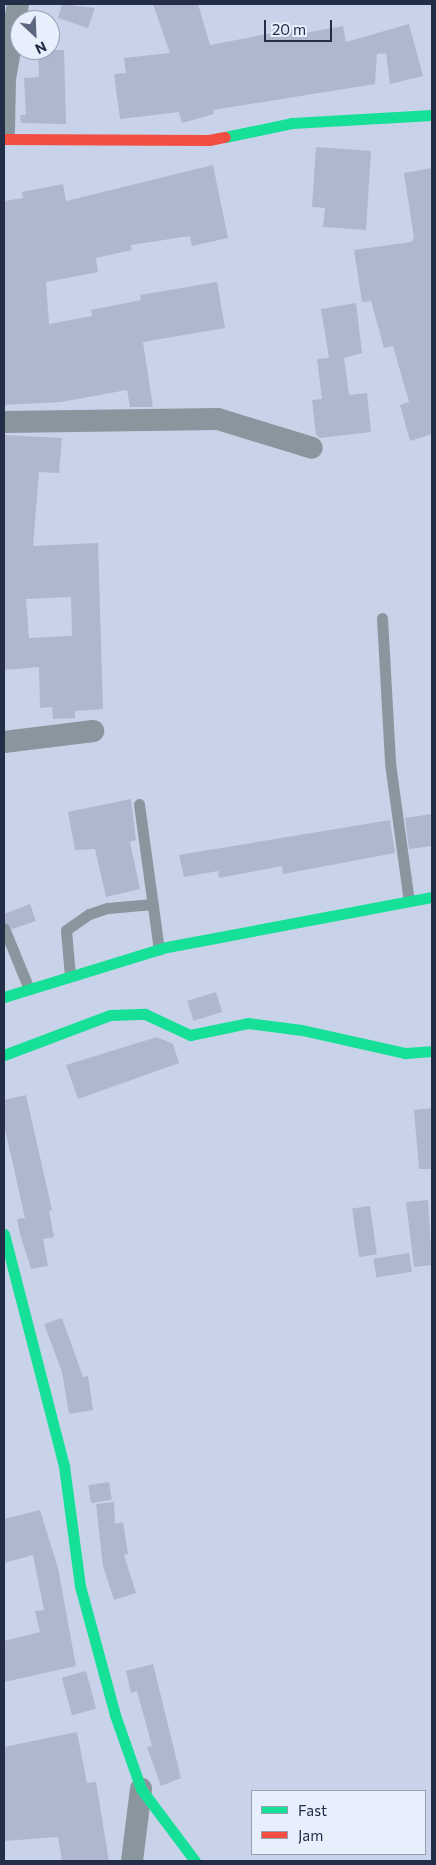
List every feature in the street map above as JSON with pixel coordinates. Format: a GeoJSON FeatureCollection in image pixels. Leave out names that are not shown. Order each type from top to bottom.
{"type":"FeatureCollection","features":[{"type":"Feature","properties":{"kind":"street"},"geometry":{"type":"LineString","coordinates":[[4,130],[5,79],[18,4]]}},
{"type":"Feature","properties":{"kind":"street"},"geometry":{"type":"LineString","coordinates":[[4,139],[209,140],[292,123],[432,115]]}},
{"type":"Feature","properties":{"kind":"street"},"geometry":{"type":"LineString","coordinates":[[4,422],[218,419],[312,448]]}},
{"type":"Feature","properties":{"kind":"street"},"geometry":{"type":"LineString","coordinates":[[4,742],[93,730]]}},
{"type":"Feature","properties":{"kind":"street"},"geometry":{"type":"LineString","coordinates":[[4,997],[159,950],[432,896]]}},
{"type":"Feature","properties":{"kind":"street"},"geometry":{"type":"LineString","coordinates":[[4,1055],[110,1015],[145,1014],[190,1035],[248,1024],[302,1030],[405,1053],[432,1052]]}},
{"type":"Feature","properties":{"kind":"street"},"geometry":{"type":"LineString","coordinates":[[4,1234],[64,1466],[80,1586],[115,1715],[141,1789],[195,1861]]}},
{"type":"Feature","properties":{"kind":"street"},"geometry":{"type":"LineString","coordinates":[[132,1861],[141,1789]]}},
{"type":"Feature","properties":{"kind":"street"},"geometry":{"type":"LineString","coordinates":[[140,1861],[141,1789]]}},
{"type":"Feature","properties":{"kind":"lane"},"geometry":{"type":"LineString","coordinates":[[382,618],[390,763],[408,900]]}},
{"type":"Feature","properties":{"kind":"lane"},"geometry":{"type":"LineString","coordinates":[[139,804],[159,950]]}},
{"type":"Feature","properties":{"kind":"lane"},"geometry":{"type":"LineString","coordinates":[[70,976],[66,930],[88,914],[108,908],[153,904]]}},
{"type":"Feature","properties":{"kind":"lane"},"geometry":{"type":"LineString","coordinates":[[4,928],[29,989]]}},
{"type":"Feature","properties":{"kind":"building"},"geometry":{"type":"Polygon","coordinates":[[[62,4],[95,8],[88,28],[60,19],[62,4]]]}},
{"type":"Feature","properties":{"kind":"building"},"geometry":{"type":"Polygon","coordinates":[[[153,4],[198,4],[210,45],[304,27],[305,33],[343,26],[346,42],[409,24],[423,76],[390,84],[386,53],[377,54],[375,84],[213,110],[214,114],[182,123],[179,112],[120,119],[114,74],[126,73],[124,58],[170,53],[153,4]]]}},
{"type":"Feature","properties":{"kind":"building"},"geometry":{"type":"Polygon","coordinates":[[[60,50],[64,50],[66,124],[21,123],[20,115],[26,115],[24,78],[39,77],[38,60],[60,60],[60,50]]]}},
{"type":"Feature","properties":{"kind":"building"},"geometry":{"type":"Polygon","coordinates":[[[316,147],[371,151],[366,230],[323,227],[325,208],[312,207],[316,147]]]}},
{"type":"Feature","properties":{"kind":"building"},"geometry":{"type":"Polygon","coordinates":[[[213,165],[228,238],[192,246],[190,236],[131,245],[132,250],[96,258],[98,272],[46,282],[49,324],[92,316],[91,310],[141,300],[140,295],[217,282],[225,328],[143,342],[153,407],[130,407],[127,390],[61,402],[4,405],[4,201],[23,198],[22,192],[63,184],[66,201],[213,165]]]}},
{"type":"Feature","properties":{"kind":"building"},"geometry":{"type":"Polygon","coordinates":[[[432,168],[432,434],[410,441],[400,405],[409,402],[393,346],[384,348],[371,301],[362,302],[354,250],[411,242],[414,238],[404,173],[432,168]]]}},
{"type":"Feature","properties":{"kind":"building"},"geometry":{"type":"Polygon","coordinates":[[[356,303],[362,353],[344,358],[349,395],[367,393],[371,432],[320,438],[316,435],[312,400],[322,399],[317,359],[329,358],[321,309],[356,303]]]}},
{"type":"Feature","properties":{"kind":"building"},"geometry":{"type":"Polygon","coordinates":[[[4,435],[62,438],[59,473],[39,472],[33,546],[98,543],[103,709],[75,711],[75,718],[53,719],[52,707],[40,708],[39,667],[4,670],[4,435]],[[71,597],[26,599],[29,638],[72,636],[71,597]]]}},
{"type":"Feature","properties":{"kind":"building"},"geometry":{"type":"Polygon","coordinates":[[[131,799],[136,840],[130,842],[140,889],[106,897],[95,849],[75,850],[68,812],[131,799]]]}},
{"type":"Feature","properties":{"kind":"building"},"geometry":{"type":"Polygon","coordinates":[[[432,814],[432,846],[409,849],[405,818],[432,814]]]}},
{"type":"Feature","properties":{"kind":"building"},"geometry":{"type":"Polygon","coordinates":[[[390,820],[395,853],[283,874],[282,866],[219,878],[218,871],[184,877],[179,855],[390,820]]]}},
{"type":"Feature","properties":{"kind":"building"},"geometry":{"type":"Polygon","coordinates":[[[30,904],[36,921],[12,929],[4,921],[4,914],[30,904]]]}},
{"type":"Feature","properties":{"kind":"building"},"geometry":{"type":"Polygon","coordinates":[[[216,992],[222,1012],[193,1021],[187,1001],[216,992]]]}},
{"type":"Feature","properties":{"kind":"building"},"geometry":{"type":"Polygon","coordinates":[[[157,1037],[173,1044],[179,1063],[78,1099],[66,1065],[157,1037]]]}},
{"type":"Feature","properties":{"kind":"building"},"geometry":{"type":"Polygon","coordinates":[[[26,1095],[52,1210],[49,1211],[54,1237],[43,1239],[48,1266],[31,1269],[17,1219],[25,1218],[4,1125],[4,1100],[26,1095]]]}},
{"type":"Feature","properties":{"kind":"building"},"geometry":{"type":"Polygon","coordinates":[[[432,1108],[432,1169],[419,1169],[414,1110],[432,1108]]]}},
{"type":"Feature","properties":{"kind":"building"},"geometry":{"type":"Polygon","coordinates":[[[428,1200],[432,1265],[414,1267],[406,1202],[428,1200]]]}},
{"type":"Feature","properties":{"kind":"building"},"geometry":{"type":"Polygon","coordinates":[[[370,1206],[377,1255],[359,1257],[352,1209],[370,1206]]]}},
{"type":"Feature","properties":{"kind":"building"},"geometry":{"type":"Polygon","coordinates":[[[409,1253],[412,1272],[376,1277],[373,1259],[409,1253]]]}},
{"type":"Feature","properties":{"kind":"building"},"geometry":{"type":"Polygon","coordinates":[[[62,1318],[83,1377],[88,1376],[93,1410],[69,1414],[62,1372],[44,1324],[62,1318]]]}},
{"type":"Feature","properties":{"kind":"building"},"geometry":{"type":"Polygon","coordinates":[[[109,1482],[112,1500],[91,1503],[88,1485],[109,1482]]]}},
{"type":"Feature","properties":{"kind":"building"},"geometry":{"type":"Polygon","coordinates":[[[114,1502],[115,1524],[123,1522],[128,1554],[124,1555],[136,1593],[114,1600],[103,1566],[96,1504],[114,1502]]]}},
{"type":"Feature","properties":{"kind":"building"},"geometry":{"type":"Polygon","coordinates":[[[40,1510],[58,1568],[76,1666],[4,1682],[4,1641],[40,1632],[35,1611],[44,1610],[33,1555],[4,1563],[4,1519],[40,1510]]]}},
{"type":"Feature","properties":{"kind":"building"},"geometry":{"type":"Polygon","coordinates":[[[153,1664],[181,1778],[161,1786],[147,1747],[152,1746],[137,1691],[131,1693],[126,1671],[153,1664]]]}},
{"type":"Feature","properties":{"kind":"building"},"geometry":{"type":"Polygon","coordinates":[[[86,1671],[96,1709],[72,1715],[62,1677],[86,1671]]]}},
{"type":"Feature","properties":{"kind":"building"},"geometry":{"type":"Polygon","coordinates":[[[77,1732],[87,1783],[96,1782],[109,1861],[62,1861],[58,1837],[4,1841],[4,1747],[77,1732]]]}},
{"type":"Feature","properties":{"kind":"traffic: fast"},"geometry":{"type":"LineString","coordinates":[[225,137],[292,123],[432,115]]}},
{"type":"Feature","properties":{"kind":"traffic: fast"},"geometry":{"type":"LineString","coordinates":[[4,997],[167,947],[432,897]]}},
{"type":"Feature","properties":{"kind":"traffic: fast"},"geometry":{"type":"LineString","coordinates":[[4,1055],[110,1015],[145,1014],[190,1035],[248,1023],[302,1030],[405,1053],[432,1051]]}},
{"type":"Feature","properties":{"kind":"traffic: fast"},"geometry":{"type":"LineString","coordinates":[[4,1234],[64,1466],[80,1586],[115,1715],[141,1789],[195,1861]]}},
{"type":"Feature","properties":{"kind":"traffic: jam"},"geometry":{"type":"LineString","coordinates":[[4,139],[209,140],[225,137]]}}]}
